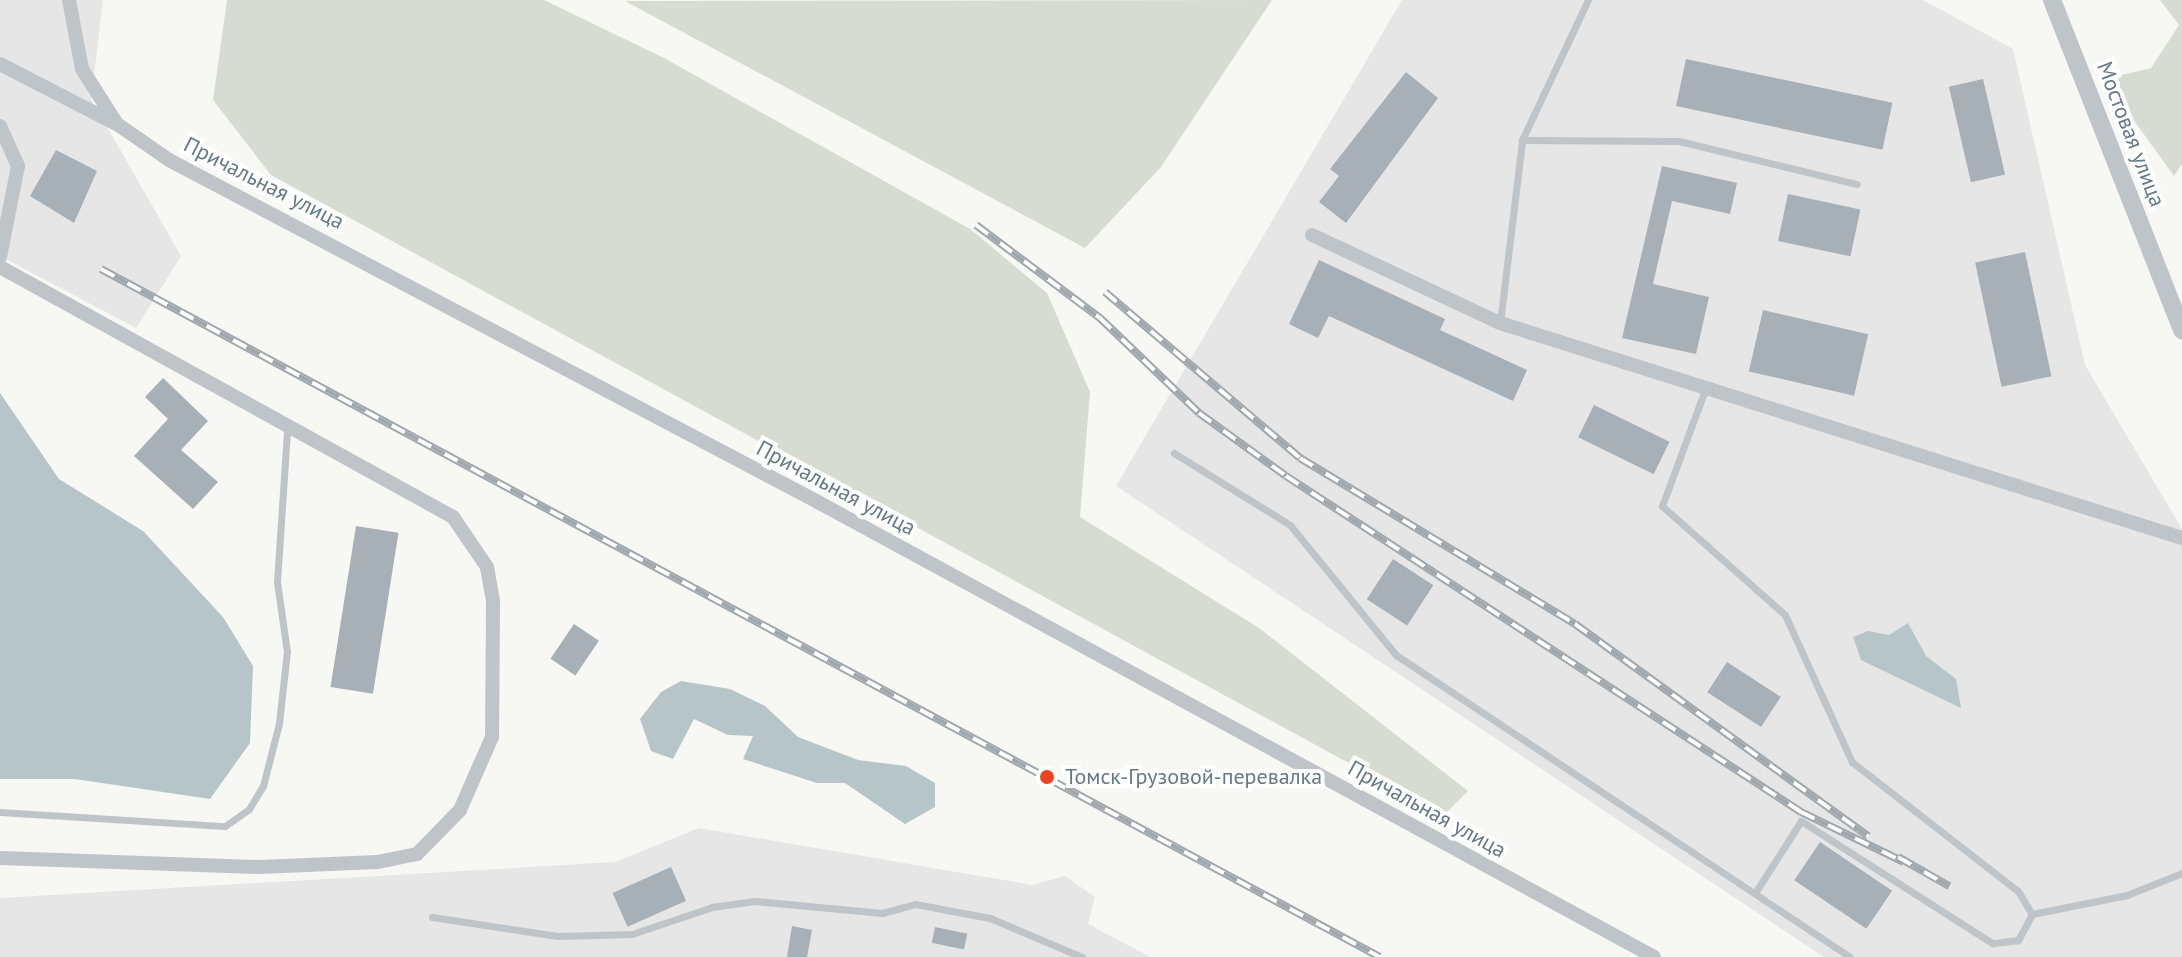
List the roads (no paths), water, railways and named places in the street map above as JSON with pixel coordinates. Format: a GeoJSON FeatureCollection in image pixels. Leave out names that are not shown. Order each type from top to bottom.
{"type":"FeatureCollection","features":[{"type":"Feature","properties":{"kind":"street","name":"Причальная улица"},"geometry":{"type":"LineString","coordinates":[[69,0],[82,69],[117,124],[169,160],[720,450],[1654,957]]}},
{"type":"Feature","properties":{"kind":"street","name":"Мостовая улица"},"geometry":{"type":"LineString","coordinates":[[2052,0],[2182,330]]}},
{"type":"Feature","properties":{"kind":"street"},"geometry":{"type":"LineString","coordinates":[[0,64],[117,124]]}},
{"type":"Feature","properties":{"kind":"street"},"geometry":{"type":"LineString","coordinates":[[0,126],[18,166],[0,257]]}},
{"type":"Feature","properties":{"kind":"street"},"geometry":{"type":"LineString","coordinates":[[1312,235],[1500,323],[1707,385],[2182,538]]}},
{"type":"Feature","properties":{"kind":"street"},"geometry":{"type":"LineString","coordinates":[[0,267],[287,430],[453,517],[487,567],[492,737],[460,810],[417,854],[377,862],[259,867],[0,858]]}},
{"type":"Feature","properties":{"kind":"lane"},"geometry":{"type":"LineString","coordinates":[[1500,323],[1522,140],[1588,0]]}},
{"type":"Feature","properties":{"kind":"lane"},"geometry":{"type":"LineString","coordinates":[[1522,140],[1679,141],[1857,184]]}},
{"type":"Feature","properties":{"kind":"lane"},"geometry":{"type":"LineString","coordinates":[[1707,385],[1662,506],[1785,615],[1852,762],[2018,891],[2032,914]]}},
{"type":"Feature","properties":{"kind":"lane"},"geometry":{"type":"LineString","coordinates":[[0,812],[225,826],[249,809],[263,786],[279,723],[287,652],[277,582],[287,430]]}},
{"type":"Feature","properties":{"kind":"lane"},"geometry":{"type":"LineString","coordinates":[[1174,453],[1290,525],[1396,655],[1850,957]]}},
{"type":"Feature","properties":{"kind":"lane"},"geometry":{"type":"LineString","coordinates":[[1755,893],[1801,821],[1992,943],[2018,940],[2032,914]]}},
{"type":"Feature","properties":{"kind":"lane"},"geometry":{"type":"LineString","coordinates":[[2032,914],[2127,895],[2182,873]]}},
{"type":"Feature","properties":{"kind":"lane"},"geometry":{"type":"LineString","coordinates":[[432,917],[558,936],[632,934],[712,907],[755,901],[882,913],[915,904],[990,918],[1082,957]]}},
{"type":"Feature","properties":{"kind":"railway"},"geometry":{"type":"LineString","coordinates":[[976,225],[1100,318],[1199,413],[1286,476],[1801,812],[1904,862]]}},
{"type":"Feature","properties":{"kind":"railway"},"geometry":{"type":"LineString","coordinates":[[101,269],[1380,957]]}},
{"type":"Feature","properties":{"kind":"railway"},"geometry":{"type":"LineString","coordinates":[[1105,292],[1300,458],[1575,624],[1868,836]]}},
{"type":"Feature","properties":{"kind":"railway"},"geometry":{"type":"LineString","coordinates":[[1898,857],[1949,886]]}},
{"type":"Feature","properties":{"kind":"place","name":"Томск-Грузовой-перевалка"},"geometry":{"type":"Point","coordinates":[1047,777]}}]}
